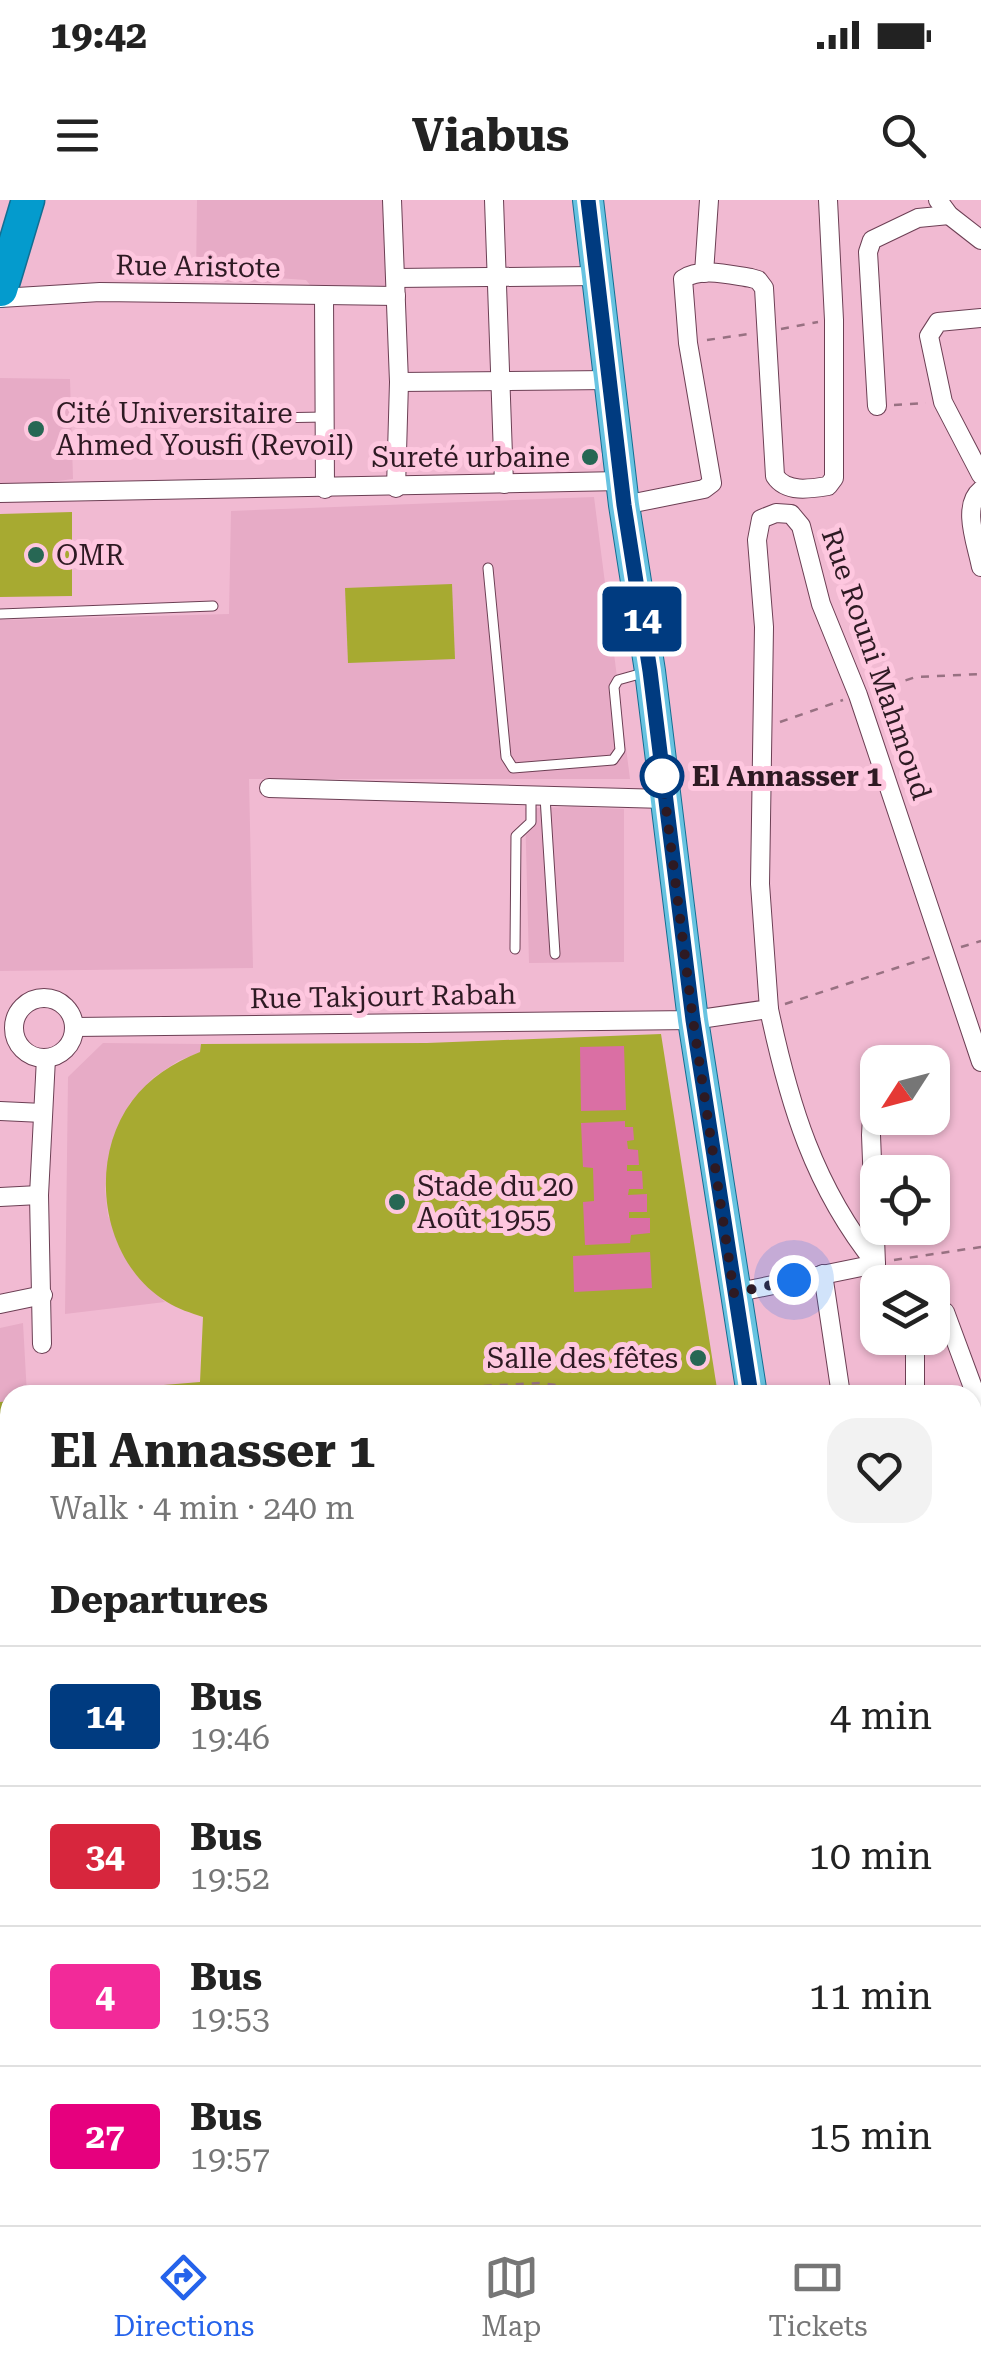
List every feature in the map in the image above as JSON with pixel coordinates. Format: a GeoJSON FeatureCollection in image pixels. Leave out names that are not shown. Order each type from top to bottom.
{"type":"FeatureCollection","features":[{"type":"Feature","properties":{"kind":"highway"},"geometry":{"type":"LineString","coordinates":[[0,235],[9,200]]}},
{"type":"Feature","properties":{"kind":"highway"},"geometry":{"type":"LineString","coordinates":[[0,291],[28,200]]}},
{"type":"Feature","properties":{"kind":"main road"},"geometry":{"type":"LineString","coordinates":[[588,200],[622,493],[650,671],[693,1020],[750,1385]]}},
{"type":"Feature","properties":{"kind":"street"},"geometry":{"type":"LineString","coordinates":[[392,200],[398,382],[396,488]]}},
{"type":"Feature","properties":{"kind":"street"},"geometry":{"type":"LineString","coordinates":[[494,200],[504,484]]}},
{"type":"Feature","properties":{"kind":"street"},"geometry":{"type":"LineString","coordinates":[[704,273],[709,200]]}},
{"type":"Feature","properties":{"kind":"street"},"geometry":{"type":"LineString","coordinates":[[0,493],[504,484],[622,493],[704,490],[712,484],[688,342],[683,280],[690,274],[704,273],[751,278],[764,288],[775,476],[781,485],[790,488],[828,486],[834,478],[834,320],[828,200]]}},
{"type":"Feature","properties":{"kind":"street"},"geometry":{"type":"LineString","coordinates":[[877,406],[868,252],[872,240],[943,207],[981,240]]}},
{"type":"Feature","properties":{"kind":"street","name":"Rue Aristote"},"geometry":{"type":"LineString","coordinates":[[0,291],[324,294],[496,276],[596,276]]}},
{"type":"Feature","properties":{"kind":"street"},"geometry":{"type":"LineString","coordinates":[[324,294],[326,489]]}},
{"type":"Feature","properties":{"kind":"street"},"geometry":{"type":"LineString","coordinates":[[981,318],[938,322],[928,336],[943,402],[981,475]]}},
{"type":"Feature","properties":{"kind":"street"},"geometry":{"type":"LineString","coordinates":[[398,382],[609,380]]}},
{"type":"Feature","properties":{"kind":"street"},"geometry":{"type":"LineString","coordinates":[[981,490],[974,494],[970,507],[981,567]]}},
{"type":"Feature","properties":{"kind":"street","name":"Rue Rouni Mahmoud"},"geometry":{"type":"LineString","coordinates":[[769,1009],[760,884],[764,627],[757,540],[761,520],[776,513],[792,514],[801,526],[821,604],[858,696],[981,1062]]}},
{"type":"Feature","properties":{"kind":"street"},"geometry":{"type":"LineString","coordinates":[[269,788],[665,799]]}},
{"type":"Feature","properties":{"kind":"street"},"geometry":{"type":"LineString","coordinates":[[41,998],[52,999],[66,1008],[74,1026],[68,1046],[46,1058],[29,1054],[16,1038],[14,1021],[22,1007],[41,998]]}},
{"type":"Feature","properties":{"kind":"street"},"geometry":{"type":"LineString","coordinates":[[693,1020],[769,1009],[785,1085],[817,1173],[876,1264]]}},
{"type":"Feature","properties":{"kind":"street","name":"Rue Takjourt Rabah"},"geometry":{"type":"LineString","coordinates":[[74,1026],[693,1020]]}},
{"type":"Feature","properties":{"kind":"street"},"geometry":{"type":"LineString","coordinates":[[42,1344],[39,1195],[46,1058]]}},
{"type":"Feature","properties":{"kind":"street"},"geometry":{"type":"LineString","coordinates":[[0,1110],[43,1113]]}},
{"type":"Feature","properties":{"kind":"street"},"geometry":{"type":"LineString","coordinates":[[871,1135],[876,1264]]}},
{"type":"Feature","properties":{"kind":"street"},"geometry":{"type":"LineString","coordinates":[[0,1197],[39,1195]]}},
{"type":"Feature","properties":{"kind":"street"},"geometry":{"type":"LineString","coordinates":[[734,1293],[876,1264]]}},
{"type":"Feature","properties":{"kind":"street"},"geometry":{"type":"LineString","coordinates":[[823,1274],[840,1385]]}},
{"type":"Feature","properties":{"kind":"street"},"geometry":{"type":"LineString","coordinates":[[0,1304],[43,1295]]}},
{"type":"Feature","properties":{"kind":"street"},"geometry":{"type":"LineString","coordinates":[[950,1328],[972,1385]]}},
{"type":"Feature","properties":{"kind":"street"},"geometry":{"type":"LineString","coordinates":[[915,1355],[915,1385]]}},
{"type":"Feature","properties":{"kind":"lane"},"geometry":{"type":"LineString","coordinates":[[207,419],[325,418]]}},
{"type":"Feature","properties":{"kind":"lane"},"geometry":{"type":"LineString","coordinates":[[488,568],[506,757],[513,768],[612,760],[620,750],[614,687],[618,680],[650,671]]}},
{"type":"Feature","properties":{"kind":"lane"},"geometry":{"type":"LineString","coordinates":[[0,614],[213,606]]}},
{"type":"Feature","properties":{"kind":"lane"},"geometry":{"type":"LineString","coordinates":[[515,950],[516,836],[531,822],[538,794]]}},
{"type":"Feature","properties":{"kind":"lane"},"geometry":{"type":"LineString","coordinates":[[538,794],[554,954]]}},
{"type":"Feature","properties":{"kind":"path"},"geometry":{"type":"LineString","coordinates":[[877,406],[943,402]]}},
{"type":"Feature","properties":{"kind":"path"},"geometry":{"type":"LineString","coordinates":[[769,1009],[981,941]]}},
{"type":"Feature","properties":{"kind":"path"},"geometry":{"type":"LineString","coordinates":[[876,1264],[981,1247]]}},
{"type":"Feature","properties":{"kind":"path"},"geometry":{"type":"LineString","coordinates":[[501,1385],[555,1385]]}},
{"type":"Feature","properties":{"kind":"shaded area"},"geometry":{"type":"Polygon","coordinates":[[[197,200],[384,200],[390,286],[310,285],[306,280],[277,278],[271,283],[196,281],[197,200]]]}},
{"type":"Feature","properties":{"kind":"shaded area","name":"Cité Universitaire Ahmed Yousfi (Revoil)"},"geometry":{"type":"Polygon","coordinates":[[[0,378],[70,379],[73,479],[0,484],[0,378]]]}},
{"type":"Feature","properties":{"kind":"shaded area"},"geometry":{"type":"Polygon","coordinates":[[[594,497],[630,779],[249,779],[253,968],[0,971],[0,620],[229,614],[231,511],[594,497]]]}},
{"type":"Feature","properties":{"kind":"shaded area","name":"OMR"},"geometry":{"type":"Polygon","coordinates":[[[72,512],[72,596],[0,597],[0,514],[72,512]]]}},
{"type":"Feature","properties":{"kind":"shaded area"},"geometry":{"type":"Polygon","coordinates":[[[452,584],[455,659],[348,663],[345,588],[452,584]]]}},
{"type":"Feature","properties":{"kind":"shaded area"},"geometry":{"type":"Polygon","coordinates":[[[525,808],[624,809],[624,962],[529,963],[525,808]]]}},
{"type":"Feature","properties":{"kind":"shaded area","name":"Stade du 20 Août 1955"},"geometry":{"type":"Polygon","coordinates":[[[661,1034],[716,1385],[164,1385],[200,1382],[203,1317],[167,1302],[145,1284],[127,1262],[115,1237],[108,1209],[109,1152],[132,1101],[162,1072],[200,1052],[201,1044],[427,1043],[661,1034]]]}},
{"type":"Feature","properties":{"kind":"shaded area"},"geometry":{"type":"Polygon","coordinates":[[[103,1043],[201,1044],[201,1052],[178,1061],[153,1078],[130,1103],[111,1146],[107,1167],[108,1216],[146,1285],[165,1302],[65,1314],[68,1077],[103,1043]]]}},
{"type":"Feature","properties":{"kind":"shaded area"},"geometry":{"type":"Polygon","coordinates":[[[624,1046],[626,1110],[581,1111],[580,1047],[624,1046]]]}},
{"type":"Feature","properties":{"kind":"shaded area"},"geometry":{"type":"Polygon","coordinates":[[[625,1121],[625,1127],[633,1127],[634,1140],[627,1141],[628,1149],[638,1150],[639,1165],[627,1165],[627,1171],[642,1171],[643,1189],[629,1189],[628,1195],[647,1194],[647,1212],[629,1212],[629,1218],[650,1218],[650,1233],[631,1235],[630,1243],[585,1245],[583,1202],[594,1201],[593,1168],[583,1167],[581,1123],[625,1121]]]}},
{"type":"Feature","properties":{"kind":"shaded area"},"geometry":{"type":"Polygon","coordinates":[[[650,1252],[652,1288],[574,1292],[573,1256],[650,1252]]]}},
{"type":"Feature","properties":{"kind":"shaded area"},"geometry":{"type":"Polygon","coordinates":[[[23,1323],[26,1385],[0,1385],[0,1328],[23,1323]]]}},
{"type":"Feature","properties":{"kind":"bus line","name":"14"},"geometry":{"type":"LineString","coordinates":[[588,200],[624,505],[650,671],[693,1020],[749,1385]]}},
{"type":"Feature","properties":{"kind":"place","name":"Cité Universitaire Ahmed Yousfi (Revoil)"},"geometry":{"type":"Point","coordinates":[36,429]}},
{"type":"Feature","properties":{"kind":"place","name":"Sureté urbaine"},"geometry":{"type":"Point","coordinates":[590,457]}},
{"type":"Feature","properties":{"kind":"place","name":"OMR"},"geometry":{"type":"Point","coordinates":[36,555]}},
{"type":"Feature","properties":{"kind":"place","name":"El Annasser 1"},"geometry":{"type":"Point","coordinates":[662,776]}},
{"type":"Feature","properties":{"kind":"place","name":"Stade du 20 Août 1955"},"geometry":{"type":"Point","coordinates":[397,1202]}},
{"type":"Feature","properties":{"kind":"place","name":"Salle des fêtes"},"geometry":{"type":"Point","coordinates":[698,1358]}},
{"type":"Feature","properties":{"kind":"route"},"geometry":{"type":"LineString","coordinates":[[662,776],[734,1293],[794,1280]]}}]}
